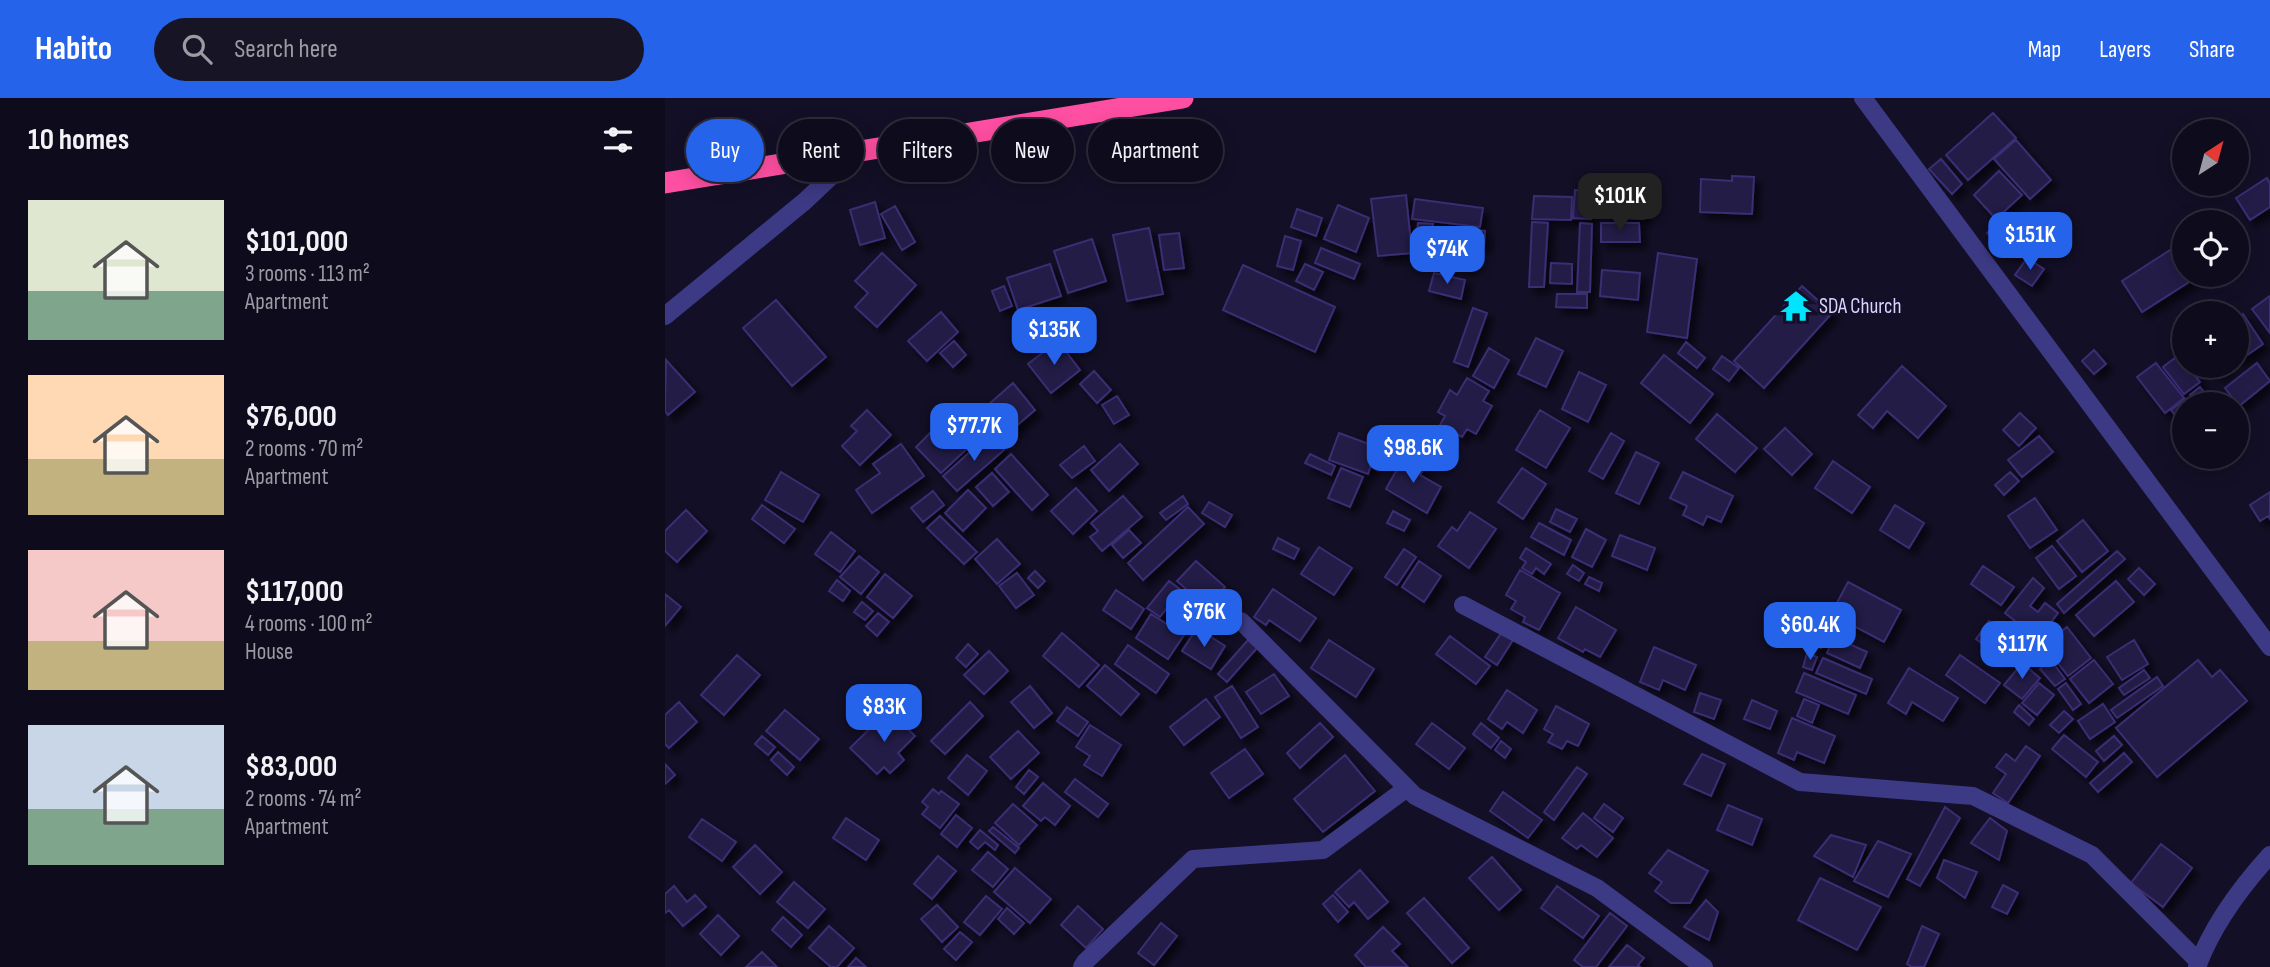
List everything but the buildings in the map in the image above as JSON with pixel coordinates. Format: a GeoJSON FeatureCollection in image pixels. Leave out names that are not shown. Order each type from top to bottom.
{"type":"FeatureCollection","features":[{"type":"Feature","properties":{"kind":"highway"},"geometry":{"type":"LineString","coordinates":[[864,150],[1183,98]]}},
{"type":"Feature","properties":{"kind":"highway"},"geometry":{"type":"LineString","coordinates":[[665,183],[778,164]]}},
{"type":"Feature","properties":{"kind":"street"},"geometry":{"type":"LineString","coordinates":[[1863,98],[2270,647]]}},
{"type":"Feature","properties":{"kind":"street"},"geometry":{"type":"LineString","coordinates":[[665,316],[825,182]]}},
{"type":"Feature","properties":{"kind":"street"},"geometry":{"type":"LineString","coordinates":[[1463,605],[1800,782],[1973,796],[2092,855],[2198,965],[2206,945],[2237,893],[2270,855]]}},
{"type":"Feature","properties":{"kind":"street"},"geometry":{"type":"LineString","coordinates":[[1241,621],[1415,796],[1597,888],[1704,967]]}},
{"type":"Feature","properties":{"kind":"street"},"geometry":{"type":"LineString","coordinates":[[1082,967],[1084,962],[1193,859],[1323,850],[1407,788]]}},
{"type":"Feature","properties":{"kind":"place","name":"SDA Church"},"geometry":{"type":"Point","coordinates":[1796,306]}}]}
